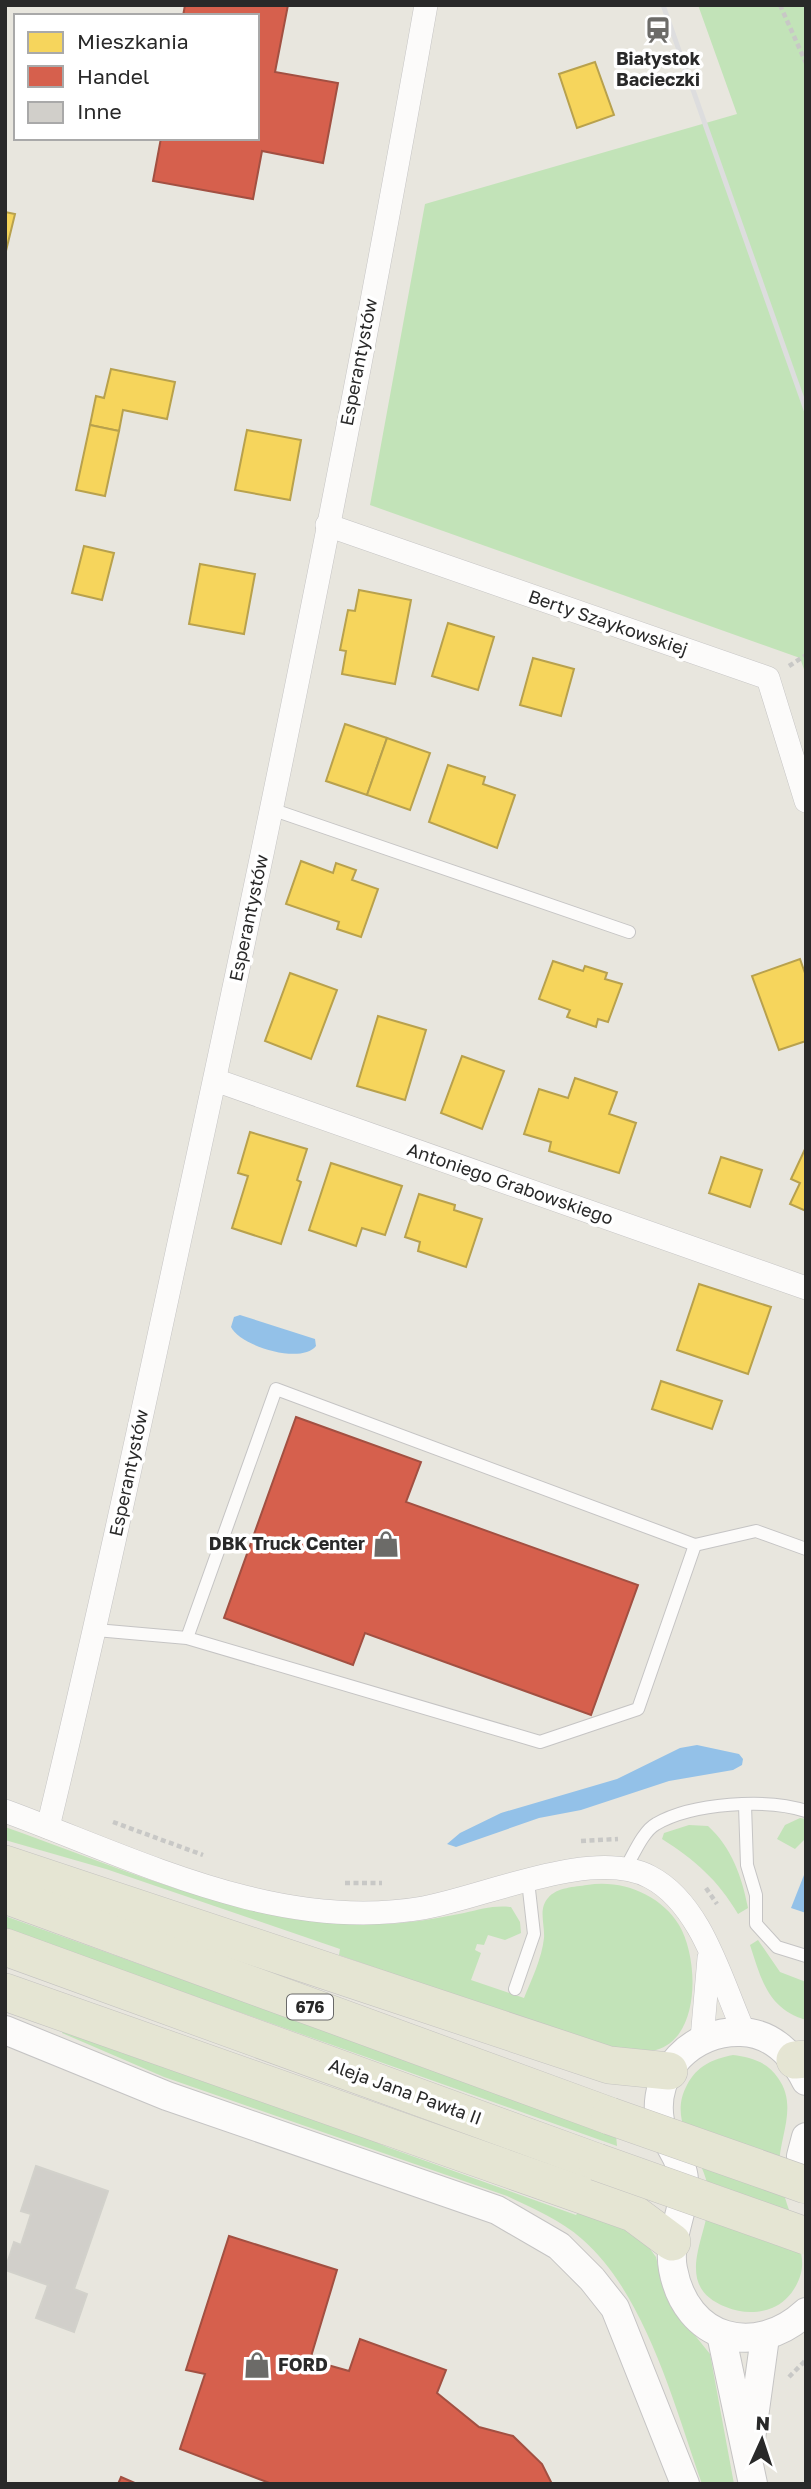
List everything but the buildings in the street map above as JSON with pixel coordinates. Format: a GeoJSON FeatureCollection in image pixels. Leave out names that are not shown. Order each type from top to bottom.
{"type":"FeatureCollection","features":[{"type":"Feature","properties":{"kind":"main road"},"geometry":{"type":"LineString","coordinates":[[7,1886],[609,2065],[669,2071]]}},
{"type":"Feature","properties":{"kind":"main road","name":"676"},"geometry":{"type":"LineString","coordinates":[[7,1886],[610,2116],[806,2187]]}},
{"type":"Feature","properties":{"kind":"main road","name":"Aleja Jana Pawła II"},"geometry":{"type":"LineString","coordinates":[[5,1947],[806,2236]]}},
{"type":"Feature","properties":{"kind":"main road"},"geometry":{"type":"LineString","coordinates":[[5,1992],[633,2213],[672,2242]]}},
{"type":"Feature","properties":{"kind":"street","name":"Esperantystów"},"geometry":{"type":"LineString","coordinates":[[47,1826],[96,1630],[215,1080],[327,525],[426,5]]}},
{"type":"Feature","properties":{"kind":"street","name":"Berty Szaykowskiej"},"geometry":{"type":"LineString","coordinates":[[327,525],[768,678],[806,801]]}},
{"type":"Feature","properties":{"kind":"street","name":"Antoniego Grabowskiego"},"geometry":{"type":"LineString","coordinates":[[215,1080],[806,1288]]}},
{"type":"Feature","properties":{"kind":"street"},"geometry":{"type":"LineString","coordinates":[[5,1811],[220,1890],[262,1902],[320,1911],[423,1908],[570,1870],[625,1869],[650,1877],[681,1899],[702,1930],[710,1955],[744,2032]]}},
{"type":"Feature","properties":{"kind":"street"},"geometry":{"type":"LineString","coordinates":[[702,2039],[710,1955]]}},
{"type":"Feature","properties":{"kind":"street"},"geometry":{"type":"LineString","coordinates":[[5,2030],[167,2096],[497,2210],[559,2246],[592,2279],[615,2308],[685,2484]]}},
{"type":"Feature","properties":{"kind":"street"},"geometry":{"type":"LineString","coordinates":[[802,2067],[770,2041],[744,2032],[722,2033],[702,2039],[688,2047],[669,2071],[662,2087],[660,2121],[684,2178],[682,2204],[672,2242],[673,2270],[682,2296],[699,2318],[721,2334],[736,2338],[765,2337],[778,2333],[806,2312]]}},
{"type":"Feature","properties":{"kind":"street"},"geometry":{"type":"LineString","coordinates":[[806,2137],[801,2156],[806,2187]]}},
{"type":"Feature","properties":{"kind":"street"},"geometry":{"type":"LineString","coordinates":[[721,2334],[751,2472]]}},
{"type":"Feature","properties":{"kind":"street"},"geometry":{"type":"LineString","coordinates":[[751,2472],[765,2337]]}},
{"type":"Feature","properties":{"kind":"lane"},"geometry":{"type":"LineString","coordinates":[[271,809],[629,932]]}},
{"type":"Feature","properties":{"kind":"lane"},"geometry":{"type":"LineString","coordinates":[[187,1638],[276,1390],[695,1545],[756,1531],[806,1549]]}},
{"type":"Feature","properties":{"kind":"lane"},"geometry":{"type":"LineString","coordinates":[[96,1630],[187,1638],[540,1742],[638,1709],[695,1545]]}},
{"type":"Feature","properties":{"kind":"lane"},"geometry":{"type":"LineString","coordinates":[[745,1805],[747,1865],[756,1895],[756,1924],[777,1947],[806,1956]]}},
{"type":"Feature","properties":{"kind":"lane"},"geometry":{"type":"LineString","coordinates":[[625,1869],[653,1825],[692,1810],[745,1805],[790,1806],[806,1811]]}},
{"type":"Feature","properties":{"kind":"lane"},"geometry":{"type":"LineString","coordinates":[[514,1989],[534,1934],[528,1881]]}},
{"type":"Feature","properties":{"kind":"path"},"geometry":{"type":"LineString","coordinates":[[780,5],[806,63]]}},
{"type":"Feature","properties":{"kind":"green space"},"geometry":{"type":"Polygon","coordinates":[[[698,5],[806,5],[806,675],[800,658],[370,505],[425,204],[737,114],[698,5]]]}},
{"type":"Feature","properties":{"kind":"green space"},"geometry":{"type":"Polygon","coordinates":[[[800,1818],[806,1819],[806,1838],[795,1849],[777,1839],[785,1825],[800,1818]]]}},
{"type":"Feature","properties":{"kind":"green space"},"geometry":{"type":"Polygon","coordinates":[[[689,1825],[708,1826],[724,1844],[739,1874],[748,1908],[738,1914],[705,1872],[662,1839],[664,1833],[689,1825]]]}},
{"type":"Feature","properties":{"kind":"green space"},"geometry":{"type":"Polygon","coordinates":[[[5,1827],[184,1891],[275,1914],[321,1921],[381,1924],[405,1923],[493,1907],[511,1907],[520,1922],[521,1933],[505,1940],[488,1935],[484,1945],[477,1944],[475,1950],[481,1953],[471,1980],[524,1998],[541,1953],[544,1938],[543,1912],[548,1898],[561,1890],[577,1886],[614,1884],[627,1887],[662,1905],[679,1925],[686,1939],[692,1976],[688,2014],[671,2043],[656,2050],[634,2052],[598,2045],[339,1955],[340,1949],[106,1869],[5,1840],[5,1827]]]}},
{"type":"Feature","properties":{"kind":"green space"},"geometry":{"type":"Polygon","coordinates":[[[5,1916],[616,2135],[617,2146],[5,1929],[5,1916]]]}},
{"type":"Feature","properties":{"kind":"green space"},"geometry":{"type":"Polygon","coordinates":[[[758,1940],[780,1972],[806,1982],[806,2020],[783,2008],[768,1991],[750,1945],[758,1940]]]}},
{"type":"Feature","properties":{"kind":"green space"},"geometry":{"type":"Polygon","coordinates":[[[66,2025],[378,2136],[378,2143],[387,2147],[576,2215],[580,2210],[628,2229],[642,2238],[656,2257],[663,2288],[676,2312],[710,2354],[734,2484],[702,2484],[669,2387],[641,2320],[604,2262],[565,2226],[507,2196],[164,2077],[62,2033],[66,2025]]]}},
{"type":"Feature","properties":{"kind":"green space"},"geometry":{"type":"Polygon","coordinates":[[[733,2055],[764,2064],[774,2072],[784,2089],[787,2111],[779,2170],[798,2237],[802,2262],[799,2279],[787,2298],[772,2308],[754,2312],[726,2307],[709,2297],[700,2286],[696,2272],[697,2257],[709,2195],[707,2181],[689,2141],[681,2114],[687,2085],[695,2073],[712,2061],[733,2055]]]}},
{"type":"Feature","properties":{"kind":"water"},"geometry":{"type":"Polygon","coordinates":[[[240,1315],[315,1339],[316,1346],[298,1354],[271,1351],[258,1346],[246,1341],[231,1327],[234,1317],[240,1315]]]}},
{"type":"Feature","properties":{"kind":"water"},"geometry":{"type":"Polygon","coordinates":[[[697,1745],[739,1754],[743,1759],[742,1765],[733,1770],[669,1781],[581,1810],[539,1818],[456,1847],[447,1844],[460,1833],[501,1813],[617,1779],[680,1748],[697,1745]]]}},
{"type":"Feature","properties":{"kind":"water"},"geometry":{"type":"Polygon","coordinates":[[[806,1870],[806,1913],[791,1908],[806,1870]]]}},
{"type":"Feature","properties":{"kind":"railway"},"geometry":{"type":"LineString","coordinates":[[663,5],[806,410]]}},
{"type":"Feature","properties":{"kind":"place","name":"Białystok Bacieczki"},"geometry":{"type":"Point","coordinates":[658,30]}},
{"type":"Feature","properties":{"kind":"place","name":"DBK Truck Center"},"geometry":{"type":"Point","coordinates":[386,1544]}},
{"type":"Feature","properties":{"kind":"place","name":"FORD"},"geometry":{"type":"Point","coordinates":[257,2365]}}]}
